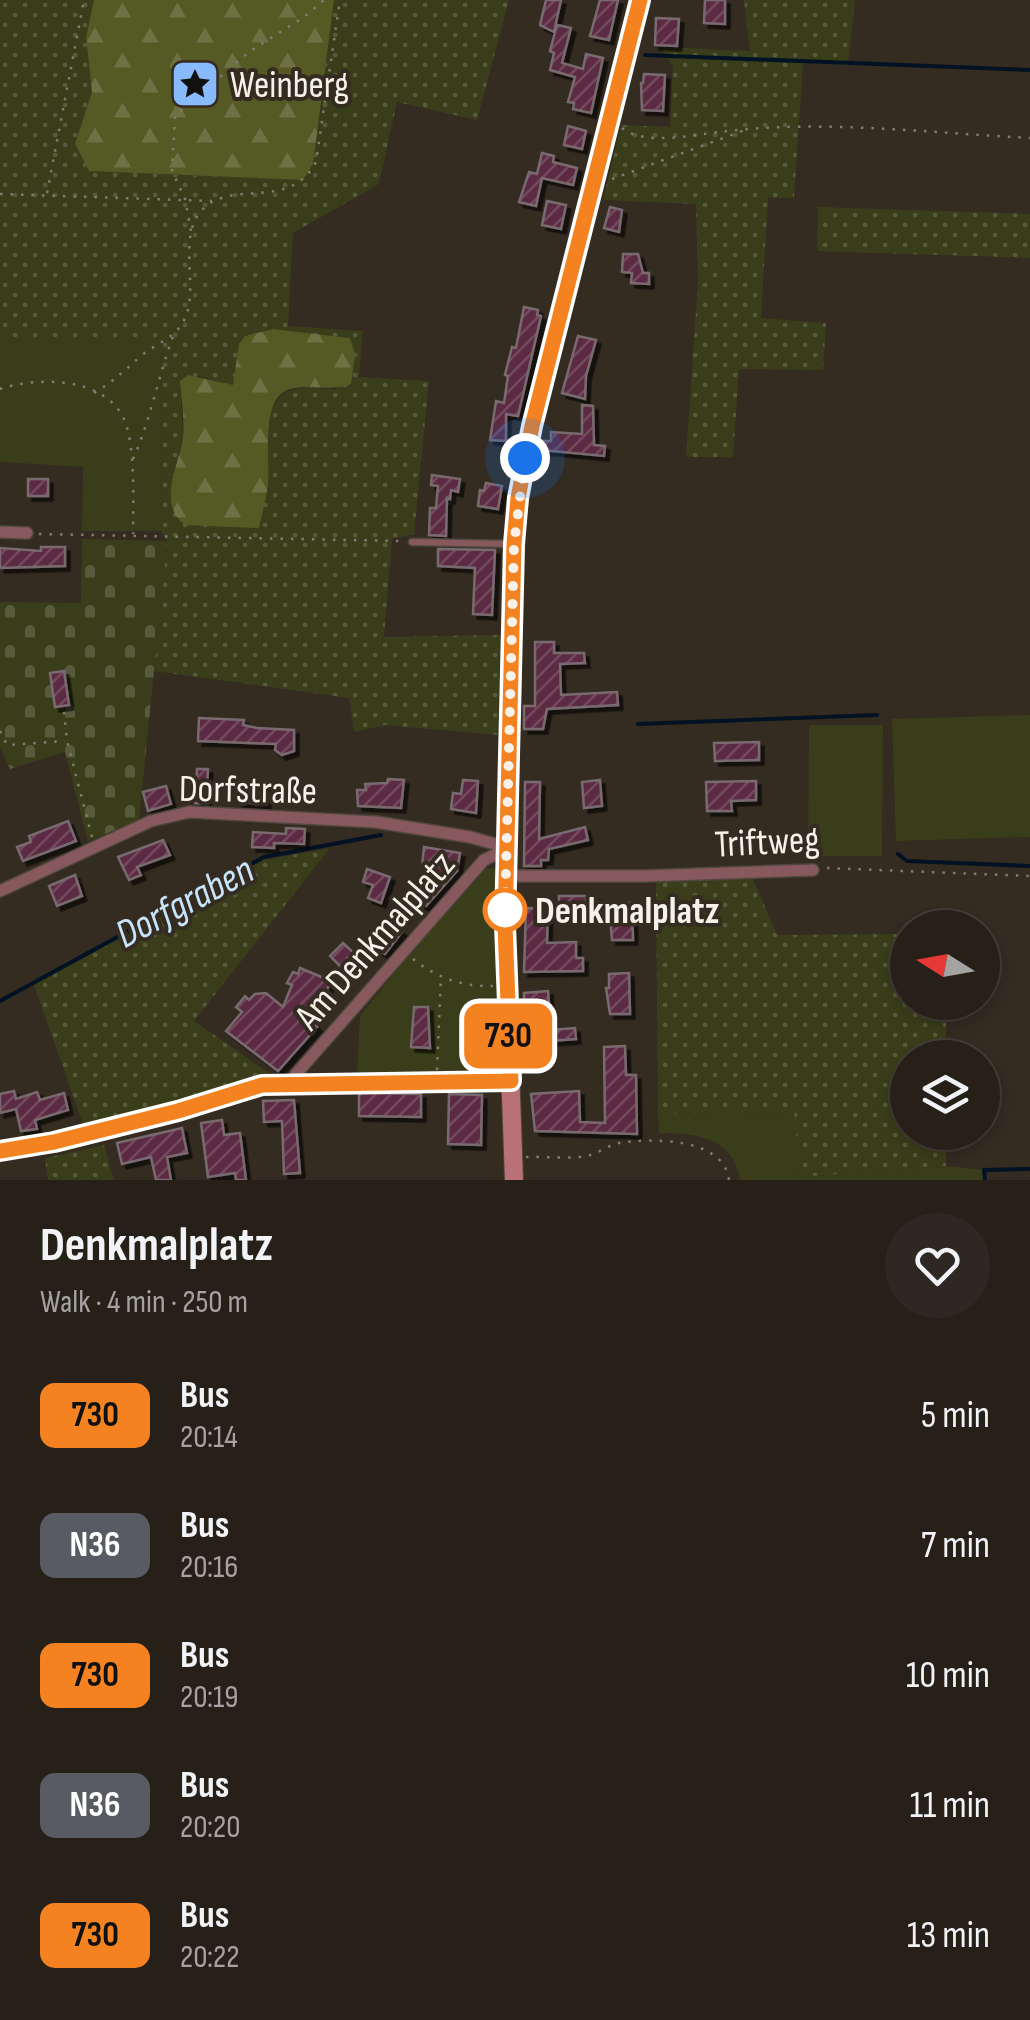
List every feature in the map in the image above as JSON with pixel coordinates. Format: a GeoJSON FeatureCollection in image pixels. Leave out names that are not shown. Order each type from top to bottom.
{"type":"FeatureCollection","features":[{"type":"Feature","properties":{"kind":"main road"},"geometry":{"type":"LineString","coordinates":[[514,1180],[505,925],[518,498],[532,426],[640,0]]}},
{"type":"Feature","properties":{"kind":"street"},"geometry":{"type":"LineString","coordinates":[[0,532],[27,533]]}},
{"type":"Feature","properties":{"kind":"street","name":"Dorfstraße"},"geometry":{"type":"LineString","coordinates":[[0,891],[94,846],[171,814],[189,812],[376,822],[470,837],[509,848]]}},
{"type":"Feature","properties":{"kind":"street","name":"Am Denkmalplatz"},"geometry":{"type":"LineString","coordinates":[[295,1082],[296,1074],[484,860],[509,848]]}},
{"type":"Feature","properties":{"kind":"street","name":"Triftweg"},"geometry":{"type":"LineString","coordinates":[[508,876],[670,876],[813,870]]}},
{"type":"Feature","properties":{"kind":"street"},"geometry":{"type":"LineString","coordinates":[[0,1151],[54,1142],[178,1111],[262,1085],[511,1081]]}},
{"type":"Feature","properties":{"kind":"lane"},"geometry":{"type":"LineString","coordinates":[[412,542],[514,544]]}},
{"type":"Feature","properties":{"kind":"path"},"geometry":{"type":"LineString","coordinates":[[47,194],[84,0]]}},
{"type":"Feature","properties":{"kind":"path"},"geometry":{"type":"LineString","coordinates":[[132,461],[145,433],[159,374],[174,334],[186,318],[191,232],[185,200],[172,171],[175,116],[249,52],[324,0]]}},
{"type":"Feature","properties":{"kind":"path"},"geometry":{"type":"LineString","coordinates":[[0,194],[214,200],[296,185],[316,162],[340,0]]}},
{"type":"Feature","properties":{"kind":"path"},"geometry":{"type":"LineString","coordinates":[[620,122],[622,129],[634,136],[694,135],[767,126],[1030,138]]}},
{"type":"Feature","properties":{"kind":"path"},"geometry":{"type":"LineString","coordinates":[[604,182],[751,128]]}},
{"type":"Feature","properties":{"kind":"path"},"geometry":{"type":"LineString","coordinates":[[191,232],[199,212],[214,200]]}},
{"type":"Feature","properties":{"kind":"path"},"geometry":{"type":"LineString","coordinates":[[94,393],[174,334]]}},
{"type":"Feature","properties":{"kind":"path"},"geometry":{"type":"LineString","coordinates":[[0,389],[48,381],[103,396],[122,416],[132,461],[133,535]]}},
{"type":"Feature","properties":{"kind":"path"},"geometry":{"type":"LineString","coordinates":[[27,533],[412,542]]}},
{"type":"Feature","properties":{"kind":"path"},"geometry":{"type":"LineString","coordinates":[[64,712],[67,741],[94,846]]}},
{"type":"Feature","properties":{"kind":"path"},"geometry":{"type":"LineString","coordinates":[[0,731],[7,745],[67,741]]}},
{"type":"Feature","properties":{"kind":"path","name":"Triftweg"},"geometry":{"type":"LineString","coordinates":[[813,870],[846,867],[1030,876]]}},
{"type":"Feature","properties":{"kind":"path"},"geometry":{"type":"LineString","coordinates":[[405,951],[441,976],[475,986],[493,986]]}},
{"type":"Feature","properties":{"kind":"path"},"geometry":{"type":"LineString","coordinates":[[436,1082],[441,976]]}},
{"type":"Feature","properties":{"kind":"path"},"geometry":{"type":"LineString","coordinates":[[526,1157],[588,1155],[615,1144],[661,1139],[687,1143],[718,1159],[729,1180]]}},
{"type":"Feature","properties":{"kind":"green space"},"geometry":{"type":"Polygon","coordinates":[[[0,0],[94,0],[86,37],[92,92],[75,144],[89,171],[302,180],[313,164],[334,0],[509,0],[477,120],[397,102],[379,184],[293,233],[288,326],[363,331],[359,377],[429,381],[414,534],[392,539],[384,637],[501,635],[498,735],[385,725],[354,732],[349,698],[154,671],[167,541],[161,531],[162,343],[0,341],[0,0]],[[273,329],[245,336],[233,386],[199,376],[180,381],[183,435],[169,499],[269,424],[272,410],[284,394],[301,388],[336,389],[351,338],[273,329]]]}},
{"type":"Feature","properties":{"kind":"green space"},"geometry":{"type":"Polygon","coordinates":[[[94,0],[334,0],[313,164],[303,180],[89,171],[75,144],[92,92],[86,37],[94,0]]]}},
{"type":"Feature","properties":{"kind":"green space"},"geometry":{"type":"Polygon","coordinates":[[[744,0],[855,0],[848,65],[803,63],[794,198],[768,198],[761,318],[826,323],[823,370],[739,369],[733,457],[686,457],[698,281],[696,204],[603,200],[621,125],[670,127],[673,67],[660,47],[750,51],[744,0]]]}},
{"type":"Feature","properties":{"kind":"green space"},"geometry":{"type":"Polygon","coordinates":[[[818,207],[1030,214],[1030,258],[817,251],[818,207]]]}},
{"type":"Feature","properties":{"kind":"green space"},"geometry":{"type":"Polygon","coordinates":[[[273,329],[350,338],[355,354],[351,384],[290,389],[274,404],[268,430],[267,488],[259,528],[185,525],[176,516],[171,495],[183,437],[180,381],[188,375],[233,385],[239,344],[245,336],[273,329]]]}},
{"type":"Feature","properties":{"kind":"green space"},"geometry":{"type":"Polygon","coordinates":[[[0,341],[162,342],[161,531],[82,531],[83,467],[0,462],[0,341]]]}},
{"type":"Feature","properties":{"kind":"green space"},"geometry":{"type":"Polygon","coordinates":[[[82,539],[167,541],[139,820],[88,841],[65,752],[10,769],[0,747],[0,602],[81,603],[82,539]]]}},
{"type":"Feature","properties":{"kind":"green space"},"geometry":{"type":"Polygon","coordinates":[[[1030,715],[1030,837],[896,841],[892,719],[1030,715]]]}},
{"type":"Feature","properties":{"kind":"green space"},"geometry":{"type":"Polygon","coordinates":[[[809,725],[883,725],[882,856],[808,856],[809,725]]]}},
{"type":"Feature","properties":{"kind":"green space"},"geometry":{"type":"Polygon","coordinates":[[[330,848],[194,1021],[269,1073],[84,1127],[34,985],[264,860],[330,848]]]}},
{"type":"Feature","properties":{"kind":"green space"},"geometry":{"type":"Polygon","coordinates":[[[496,868],[499,890],[495,890],[493,911],[502,1072],[496,1076],[357,1077],[360,1016],[486,869],[496,868]]]}},
{"type":"Feature","properties":{"kind":"green space"},"geometry":{"type":"Polygon","coordinates":[[[752,877],[777,935],[890,934],[890,1020],[946,1020],[946,1040],[890,1040],[890,1150],[946,1150],[946,1166],[800,1177],[793,1112],[658,1114],[656,881],[752,877]]]}},
{"type":"Feature","properties":{"kind":"green space"},"geometry":{"type":"Polygon","coordinates":[[[794,1112],[800,1177],[946,1166],[984,1170],[985,1180],[740,1180],[730,1155],[711,1140],[659,1133],[658,1114],[794,1112]]]}},
{"type":"Feature","properties":{"kind":"green space"},"geometry":{"type":"Polygon","coordinates":[[[104,1145],[114,1180],[48,1180],[45,1158],[104,1145]]]}},
{"type":"Feature","properties":{"kind":"building"},"geometry":{"type":"Polygon","coordinates":[[[546,0],[561,0],[554,32],[540,25],[546,0]]]}},
{"type":"Feature","properties":{"kind":"building"},"geometry":{"type":"Polygon","coordinates":[[[600,0],[618,0],[609,40],[590,36],[600,0]]]}},
{"type":"Feature","properties":{"kind":"building"},"geometry":{"type":"Polygon","coordinates":[[[705,0],[725,0],[725,24],[704,23],[705,0]]]}},
{"type":"Feature","properties":{"kind":"building"},"geometry":{"type":"Polygon","coordinates":[[[656,18],[679,19],[677,46],[655,45],[656,18]]]}},
{"type":"Feature","properties":{"kind":"building"},"geometry":{"type":"Polygon","coordinates":[[[557,25],[571,28],[562,63],[583,69],[586,54],[603,58],[591,113],[573,109],[574,103],[568,102],[575,77],[550,70],[557,25]]]}},
{"type":"Feature","properties":{"kind":"building"},"geometry":{"type":"Polygon","coordinates":[[[644,74],[665,75],[663,111],[642,110],[644,74]]]}},
{"type":"Feature","properties":{"kind":"building"},"geometry":{"type":"Polygon","coordinates":[[[568,126],[586,131],[582,149],[564,145],[568,126]]]}},
{"type":"Feature","properties":{"kind":"building"},"geometry":{"type":"Polygon","coordinates":[[[542,153],[554,156],[553,162],[577,168],[573,185],[542,178],[536,206],[519,202],[529,172],[537,174],[542,153]]]}},
{"type":"Feature","properties":{"kind":"building"},"geometry":{"type":"Polygon","coordinates":[[[547,201],[566,205],[561,229],[542,225],[547,201]]]}},
{"type":"Feature","properties":{"kind":"building"},"geometry":{"type":"Polygon","coordinates":[[[610,207],[622,210],[619,232],[604,228],[610,207]]]}},
{"type":"Feature","properties":{"kind":"building"},"geometry":{"type":"Polygon","coordinates":[[[623,254],[638,254],[643,273],[649,273],[649,284],[631,283],[632,273],[622,272],[623,254]]]}},
{"type":"Feature","properties":{"kind":"building"},"geometry":{"type":"Polygon","coordinates":[[[524,307],[538,310],[537,315],[541,316],[518,416],[506,414],[506,441],[490,440],[496,401],[504,403],[508,376],[505,375],[512,347],[516,348],[524,307]]]}},
{"type":"Feature","properties":{"kind":"building"},"geometry":{"type":"Polygon","coordinates":[[[578,336],[596,340],[586,376],[585,399],[562,393],[578,336]]]}},
{"type":"Feature","properties":{"kind":"building"},"geometry":{"type":"Polygon","coordinates":[[[582,405],[593,406],[594,445],[605,446],[604,456],[541,450],[542,441],[551,441],[551,432],[582,434],[582,405]]]}},
{"type":"Feature","properties":{"kind":"building"},"geometry":{"type":"Polygon","coordinates":[[[432,475],[460,479],[458,492],[451,490],[450,499],[447,498],[446,536],[429,535],[430,508],[436,508],[438,486],[431,485],[432,475]]]}},
{"type":"Feature","properties":{"kind":"building"},"geometry":{"type":"Polygon","coordinates":[[[28,479],[48,479],[48,496],[28,496],[28,479]]]}},
{"type":"Feature","properties":{"kind":"building"},"geometry":{"type":"Polygon","coordinates":[[[486,483],[502,486],[498,509],[478,506],[480,490],[484,491],[486,483]]]}},
{"type":"Feature","properties":{"kind":"building"},"geometry":{"type":"Polygon","coordinates":[[[41,547],[65,547],[65,566],[0,568],[0,548],[41,551],[41,547]]]}},
{"type":"Feature","properties":{"kind":"building"},"geometry":{"type":"Polygon","coordinates":[[[438,549],[495,550],[492,615],[473,614],[475,568],[438,566],[438,549]]]}},
{"type":"Feature","properties":{"kind":"building"},"geometry":{"type":"Polygon","coordinates":[[[535,642],[554,642],[554,653],[584,653],[585,663],[560,664],[561,695],[617,692],[618,705],[547,709],[543,729],[524,729],[524,706],[535,706],[535,642]]]}},
{"type":"Feature","properties":{"kind":"building"},"geometry":{"type":"Polygon","coordinates":[[[64,671],[69,705],[55,707],[50,673],[64,671]]]}},
{"type":"Feature","properties":{"kind":"building"},"geometry":{"type":"Polygon","coordinates":[[[199,718],[244,720],[243,725],[257,728],[294,730],[294,751],[282,755],[275,750],[276,744],[198,741],[199,718]]]}},
{"type":"Feature","properties":{"kind":"building"},"geometry":{"type":"Polygon","coordinates":[[[759,742],[759,760],[715,761],[714,743],[759,742]]]}},
{"type":"Feature","properties":{"kind":"building"},"geometry":{"type":"Polygon","coordinates":[[[197,769],[208,769],[206,804],[195,803],[197,769]]]}},
{"type":"Feature","properties":{"kind":"building"},"geometry":{"type":"Polygon","coordinates":[[[388,779],[404,780],[401,808],[358,806],[357,790],[366,790],[365,784],[387,783],[388,779]]]}},
{"type":"Feature","properties":{"kind":"building"},"geometry":{"type":"Polygon","coordinates":[[[463,780],[478,781],[476,813],[451,809],[453,793],[461,794],[463,780]]]}},
{"type":"Feature","properties":{"kind":"building"},"geometry":{"type":"Polygon","coordinates":[[[600,780],[602,806],[584,808],[582,782],[600,780]]]}},
{"type":"Feature","properties":{"kind":"building"},"geometry":{"type":"Polygon","coordinates":[[[756,781],[756,800],[731,801],[732,811],[707,811],[706,782],[756,781]]]}},
{"type":"Feature","properties":{"kind":"building"},"geometry":{"type":"Polygon","coordinates":[[[525,782],[540,782],[539,839],[585,827],[588,840],[549,849],[548,860],[541,860],[541,866],[524,866],[525,782]]]}},
{"type":"Feature","properties":{"kind":"building"},"geometry":{"type":"Polygon","coordinates":[[[239,783],[267,785],[266,804],[238,802],[239,783]]]}},
{"type":"Feature","properties":{"kind":"building"},"geometry":{"type":"Polygon","coordinates":[[[166,786],[171,804],[148,811],[143,792],[166,786]]]}},
{"type":"Feature","properties":{"kind":"building"},"geometry":{"type":"Polygon","coordinates":[[[68,821],[76,841],[23,861],[17,847],[31,842],[29,836],[68,821]]]}},
{"type":"Feature","properties":{"kind":"building"},"geometry":{"type":"Polygon","coordinates":[[[286,828],[305,829],[304,844],[252,847],[253,832],[286,834],[286,828]]]}},
{"type":"Feature","properties":{"kind":"building"},"geometry":{"type":"Polygon","coordinates":[[[163,840],[170,855],[137,867],[141,875],[129,880],[118,857],[163,840]]]}},
{"type":"Feature","properties":{"kind":"building"},"geometry":{"type":"Polygon","coordinates":[[[424,847],[460,853],[457,871],[426,906],[420,905],[415,897],[417,886],[433,868],[422,867],[424,847]]]}},
{"type":"Feature","properties":{"kind":"building"},"geometry":{"type":"Polygon","coordinates":[[[367,869],[390,877],[381,903],[368,898],[373,885],[363,882],[367,869]]]}},
{"type":"Feature","properties":{"kind":"building"},"geometry":{"type":"Polygon","coordinates":[[[75,875],[82,896],[57,906],[49,886],[75,875]]]}},
{"type":"Feature","properties":{"kind":"building"},"geometry":{"type":"Polygon","coordinates":[[[559,896],[596,896],[596,902],[632,903],[633,940],[612,940],[610,916],[559,917],[559,896]]]}},
{"type":"Feature","properties":{"kind":"building"},"geometry":{"type":"Polygon","coordinates":[[[526,908],[548,909],[547,943],[576,942],[576,958],[583,958],[583,971],[524,972],[526,908]]]}},
{"type":"Feature","properties":{"kind":"building"},"geometry":{"type":"Polygon","coordinates":[[[388,920],[402,932],[385,954],[366,945],[376,927],[388,920]]]}},
{"type":"Feature","properties":{"kind":"building"},"geometry":{"type":"Polygon","coordinates":[[[343,943],[357,956],[344,970],[330,956],[343,943]]]}},
{"type":"Feature","properties":{"kind":"building"},"geometry":{"type":"Polygon","coordinates":[[[300,968],[331,981],[312,1023],[317,1027],[278,1071],[226,1031],[242,1012],[236,1007],[245,996],[249,1000],[255,994],[266,993],[283,1007],[292,985],[287,983],[300,968]]]}},
{"type":"Feature","properties":{"kind":"building"},"geometry":{"type":"Polygon","coordinates":[[[629,973],[630,1014],[610,1014],[606,988],[609,974],[629,973]]]}},
{"type":"Feature","properties":{"kind":"building"},"geometry":{"type":"Polygon","coordinates":[[[548,991],[551,1030],[575,1028],[576,1039],[549,1041],[547,1059],[527,1061],[524,993],[548,991]]]}},
{"type":"Feature","properties":{"kind":"building"},"geometry":{"type":"Polygon","coordinates":[[[414,1007],[428,1007],[430,1048],[411,1047],[414,1007]]]}},
{"type":"Feature","properties":{"kind":"building"},"geometry":{"type":"Polygon","coordinates":[[[625,1046],[626,1075],[636,1075],[637,1134],[535,1131],[531,1094],[579,1091],[580,1122],[605,1123],[604,1047],[625,1046]]]}},
{"type":"Feature","properties":{"kind":"building"},"geometry":{"type":"Polygon","coordinates":[[[14,1091],[16,1099],[37,1092],[40,1100],[64,1093],[68,1110],[35,1120],[37,1129],[21,1131],[16,1109],[0,1113],[0,1094],[14,1091]]]}},
{"type":"Feature","properties":{"kind":"building"},"geometry":{"type":"Polygon","coordinates":[[[359,1093],[421,1094],[421,1117],[359,1116],[359,1093]]]}},
{"type":"Feature","properties":{"kind":"building"},"geometry":{"type":"Polygon","coordinates":[[[449,1094],[482,1095],[481,1145],[448,1144],[449,1094]]]}},
{"type":"Feature","properties":{"kind":"building"},"geometry":{"type":"Polygon","coordinates":[[[294,1100],[300,1173],[284,1174],[282,1121],[264,1122],[263,1101],[294,1100]]]}},
{"type":"Feature","properties":{"kind":"building"},"geometry":{"type":"Polygon","coordinates":[[[222,1120],[224,1135],[240,1133],[246,1180],[236,1180],[235,1173],[208,1177],[201,1123],[222,1120]]]}},
{"type":"Feature","properties":{"kind":"building"},"geometry":{"type":"Polygon","coordinates":[[[182,1128],[187,1153],[167,1157],[171,1180],[156,1180],[151,1157],[122,1164],[117,1143],[182,1128]]]}},
{"type":"Feature","properties":{"kind":"waterway"},"geometry":{"type":"LineString","coordinates":[[645,55],[1030,70]]}},
{"type":"Feature","properties":{"kind":"waterway","name":"Dorfgraben"},"geometry":{"type":"LineString","coordinates":[[638,724],[877,715]]}},
{"type":"Feature","properties":{"kind":"waterway","name":"Dorfgraben"},"geometry":{"type":"LineString","coordinates":[[0,1001],[264,857],[381,835]]}},
{"type":"Feature","properties":{"kind":"waterway","name":"Dorfgraben"},"geometry":{"type":"LineString","coordinates":[[898,854],[907,861],[1030,866]]}},
{"type":"Feature","properties":{"kind":"waterway"},"geometry":{"type":"LineString","coordinates":[[985,1180],[984,1170],[1030,1169]]}},
{"type":"Feature","properties":{"kind":"bus line","name":"730"},"geometry":{"type":"LineString","coordinates":[[0,1151],[54,1142],[178,1111],[262,1085],[511,1081],[505,925],[518,498],[532,426],[640,0]]}},
{"type":"Feature","properties":{"kind":"place","name":"Weinberg"},"geometry":{"type":"Point","coordinates":[195,84]}},
{"type":"Feature","properties":{"kind":"place","name":"Denkmalplatz"},"geometry":{"type":"Point","coordinates":[505,910]}},
{"type":"Feature","properties":{"kind":"route"},"geometry":{"type":"LineString","coordinates":[[505,910],[514,544],[525,458]]}}]}
